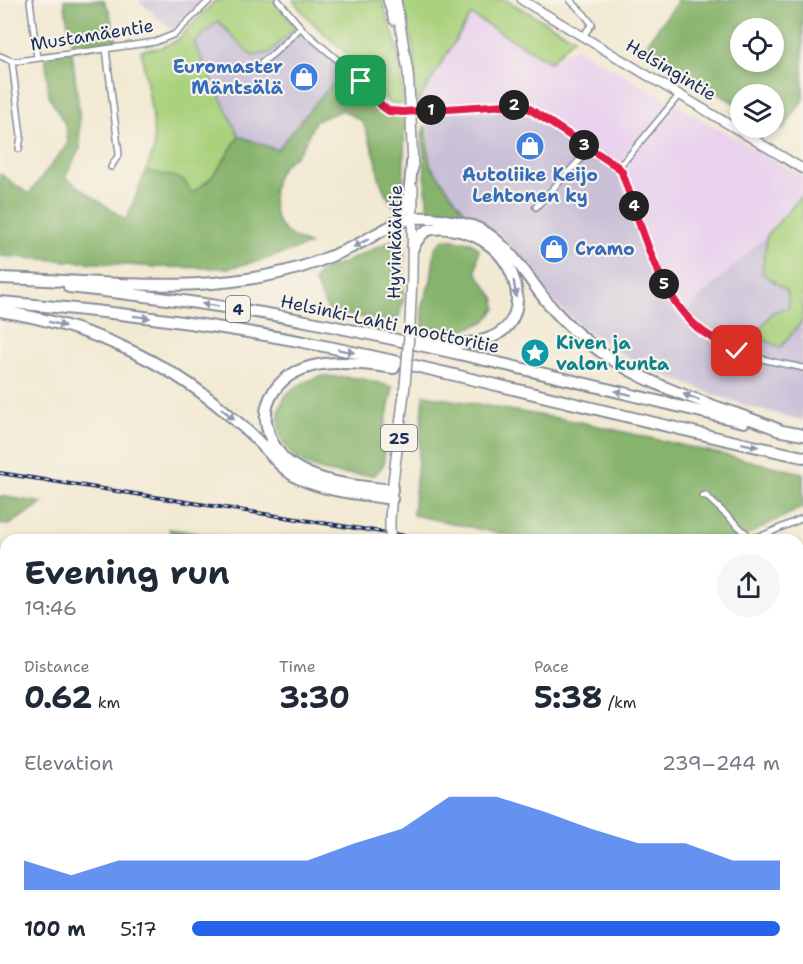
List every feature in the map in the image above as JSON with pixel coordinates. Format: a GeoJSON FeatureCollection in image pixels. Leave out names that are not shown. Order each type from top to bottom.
{"type":"FeatureCollection","features":[{"type":"Feature","properties":{"kind":"highway","name":"Hyvinkääntie"},"geometry":{"type":"LineString","coordinates":[[388,0],[405,51]]}},
{"type":"Feature","properties":{"kind":"highway","name":"Hyvinkääntie"},"geometry":{"type":"LineString","coordinates":[[390,534],[410,323],[414,218],[410,102],[405,51],[396,0]]}},
{"type":"Feature","properties":{"kind":"highway"},"geometry":{"type":"LineString","coordinates":[[386,230],[397,221],[405,208],[412,163]]}},
{"type":"Feature","properties":{"kind":"highway"},"geometry":{"type":"LineString","coordinates":[[0,279],[164,285],[234,281],[278,273],[317,262],[361,243],[400,222],[414,218],[463,224],[472,226],[490,236],[507,251],[546,301],[571,327],[622,366],[667,388],[782,431]]}},
{"type":"Feature","properties":{"kind":"highway"},"geometry":{"type":"LineString","coordinates":[[313,322],[454,343],[488,339],[506,328],[516,310],[517,294],[507,264],[493,247],[471,234],[442,228],[426,230],[418,238],[413,248]]}},
{"type":"Feature","properties":{"kind":"highway","name":"Helsinki-Lahti moottoritie"},"geometry":{"type":"LineString","coordinates":[[0,279],[189,302],[313,322],[803,435]]}},
{"type":"Feature","properties":{"kind":"highway","name":"Helsinki-Lahti moottoritie"},"geometry":{"type":"LineString","coordinates":[[0,302],[188,322],[339,349],[803,457]]}},
{"type":"Feature","properties":{"kind":"highway"},"geometry":{"type":"LineString","coordinates":[[0,312],[70,327],[132,351],[162,367],[208,397],[245,428],[284,468],[309,483],[336,490],[392,495]]}},
{"type":"Feature","properties":{"kind":"highway"},"geometry":{"type":"LineString","coordinates":[[392,495],[309,474],[283,457],[268,434],[266,410],[270,398],[284,379],[304,368],[351,363],[513,389]]}},
{"type":"Feature","properties":{"kind":"main road","name":"Helsingintie"},"geometry":{"type":"LineString","coordinates":[[522,0],[803,169]]}},
{"type":"Feature","properties":{"kind":"street"},"geometry":{"type":"LineString","coordinates":[[30,0],[37,58]]}},
{"type":"Feature","properties":{"kind":"street","name":"Mustamäentie"},"geometry":{"type":"LineString","coordinates":[[0,56],[12,61],[155,42],[176,34],[210,0]]}},
{"type":"Feature","properties":{"kind":"street"},"geometry":{"type":"LineString","coordinates":[[278,0],[301,27],[355,75],[389,111],[522,104],[618,167],[622,172],[659,274],[686,316],[716,340],[737,351],[760,359],[803,368]]}},
{"type":"Feature","properties":{"kind":"street"},"geometry":{"type":"LineString","coordinates":[[570,0],[592,24],[583,36]]}},
{"type":"Feature","properties":{"kind":"street"},"geometry":{"type":"LineString","coordinates":[[262,62],[301,27]]}},
{"type":"Feature","properties":{"kind":"street"},"geometry":{"type":"LineString","coordinates":[[106,49],[119,154],[111,167]]}},
{"type":"Feature","properties":{"kind":"street"},"geometry":{"type":"LineString","coordinates":[[12,61],[21,136],[19,149]]}},
{"type":"Feature","properties":{"kind":"street"},"geometry":{"type":"LineString","coordinates":[[618,167],[680,94]]}},
{"type":"Feature","properties":{"kind":"street"},"geometry":{"type":"LineString","coordinates":[[536,207],[590,149]]}},
{"type":"Feature","properties":{"kind":"street"},"geometry":{"type":"LineString","coordinates":[[702,496],[705,495],[747,534]]}},
{"type":"Feature","properties":{"kind":"street"},"geometry":{"type":"LineString","coordinates":[[766,534],[803,518]]}},
{"type":"Feature","properties":{"kind":"shaded area"},"geometry":{"type":"Polygon","coordinates":[[[138,0],[202,0],[173,31],[138,0]]]}},
{"type":"Feature","properties":{"kind":"shaded area"},"geometry":{"type":"Polygon","coordinates":[[[471,14],[549,62],[576,48],[730,136],[730,138],[734,138],[803,177],[803,195],[767,235],[679,318],[651,270],[617,171],[434,112],[421,98],[471,14]]]}},
{"type":"Feature","properties":{"kind":"shaded area"},"geometry":{"type":"Polygon","coordinates":[[[218,21],[269,53],[295,28],[345,71],[277,150],[239,136],[194,44],[218,21]]]}},
{"type":"Feature","properties":{"kind":"shaded area"},"geometry":{"type":"Polygon","coordinates":[[[519,111],[617,171],[651,270],[679,317],[767,235],[762,273],[787,291],[789,307],[780,348],[803,320],[803,420],[754,408],[715,395],[639,365],[580,326],[553,301],[501,235],[471,220],[430,165],[426,113],[519,111]]]}},
{"type":"Feature","properties":{"kind":"green space"},"geometry":{"type":"Polygon","coordinates":[[[64,0],[103,0],[109,10],[117,43],[72,51],[79,110],[80,148],[65,177],[126,220],[146,171],[185,181],[191,193],[213,175],[239,136],[277,150],[345,71],[379,108],[388,114],[405,115],[403,196],[398,213],[385,193],[379,178],[376,159],[363,122],[343,110],[315,121],[302,147],[283,166],[276,181],[273,199],[280,225],[285,231],[309,245],[229,268],[157,267],[0,256],[0,174],[29,194],[68,143],[66,126],[49,96],[45,51],[72,48],[64,0]]]}},
{"type":"Feature","properties":{"kind":"green space"},"geometry":{"type":"Polygon","coordinates":[[[216,0],[275,0],[295,28],[269,53],[252,56],[218,21],[194,43],[239,136],[213,175],[191,193],[176,177],[146,171],[154,149],[153,119],[141,50],[160,48],[176,41],[216,0]]]}},
{"type":"Feature","properties":{"kind":"green space"},"geometry":{"type":"Polygon","coordinates":[[[293,0],[382,0],[399,52],[404,104],[389,103],[368,73],[318,28],[293,0]]]}},
{"type":"Feature","properties":{"kind":"green space"},"geometry":{"type":"Polygon","coordinates":[[[402,0],[506,0],[574,38],[550,62],[471,15],[417,103],[413,47],[402,0]]]}},
{"type":"Feature","properties":{"kind":"green space"},"geometry":{"type":"Polygon","coordinates":[[[676,0],[803,0],[803,100],[784,127],[784,84],[730,84],[730,101],[642,50],[677,2],[676,0]]]}},
{"type":"Feature","properties":{"kind":"green space"},"geometry":{"type":"Polygon","coordinates":[[[425,125],[430,165],[471,220],[452,218],[447,210],[435,215],[428,212],[422,135],[425,125]]]}},
{"type":"Feature","properties":{"kind":"green space"},"geometry":{"type":"Polygon","coordinates":[[[803,195],[803,320],[780,348],[756,335],[772,313],[789,307],[787,291],[762,273],[767,235],[803,195]]]}},
{"type":"Feature","properties":{"kind":"green space"},"geometry":{"type":"Polygon","coordinates":[[[397,238],[404,246],[403,301],[399,317],[387,321],[329,312],[314,281],[320,272],[397,238]]]}},
{"type":"Feature","properties":{"kind":"green space"},"geometry":{"type":"Polygon","coordinates":[[[444,239],[471,242],[479,249],[476,272],[495,299],[496,309],[484,322],[466,329],[423,329],[422,305],[431,280],[435,248],[444,239]]]}},
{"type":"Feature","properties":{"kind":"green space"},"geometry":{"type":"Polygon","coordinates":[[[322,376],[360,378],[393,387],[384,430],[384,464],[375,475],[341,474],[315,469],[297,459],[284,445],[278,421],[284,398],[296,387],[322,376]]]}},
{"type":"Feature","properties":{"kind":"green space"},"geometry":{"type":"Polygon","coordinates":[[[424,395],[585,423],[803,473],[803,507],[749,534],[503,534],[413,515],[424,395]]]}},
{"type":"Feature","properties":{"kind":"green space"},"geometry":{"type":"Polygon","coordinates":[[[0,496],[43,503],[9,525],[0,524],[0,496]]]}},
{"type":"Feature","properties":{"kind":"green space"},"geometry":{"type":"Polygon","coordinates":[[[169,529],[202,534],[171,534],[169,529]]]}},
{"type":"Feature","properties":{"kind":"railway"},"geometry":{"type":"LineString","coordinates":[[0,473],[394,534]]}},
{"type":"Feature","properties":{"kind":"place","name":"Euromaster Mäntsälä"},"geometry":{"type":"Point","coordinates":[304,77]}},
{"type":"Feature","properties":{"kind":"place","name":"Autoliike Keijo Lehtonen ky"},"geometry":{"type":"Point","coordinates":[530,146]}},
{"type":"Feature","properties":{"kind":"place","name":"Cramo"},"geometry":{"type":"Point","coordinates":[554,249]}},
{"type":"Feature","properties":{"kind":"place","name":"Kiven ja valon kunta"},"geometry":{"type":"Point","coordinates":[535,353]}},
{"type":"Feature","properties":{"kind":"route"},"geometry":{"type":"LineString","coordinates":[[361,81],[389,111],[522,104],[618,167],[622,172],[652,258],[677,305],[699,328],[737,351]]}}]}
